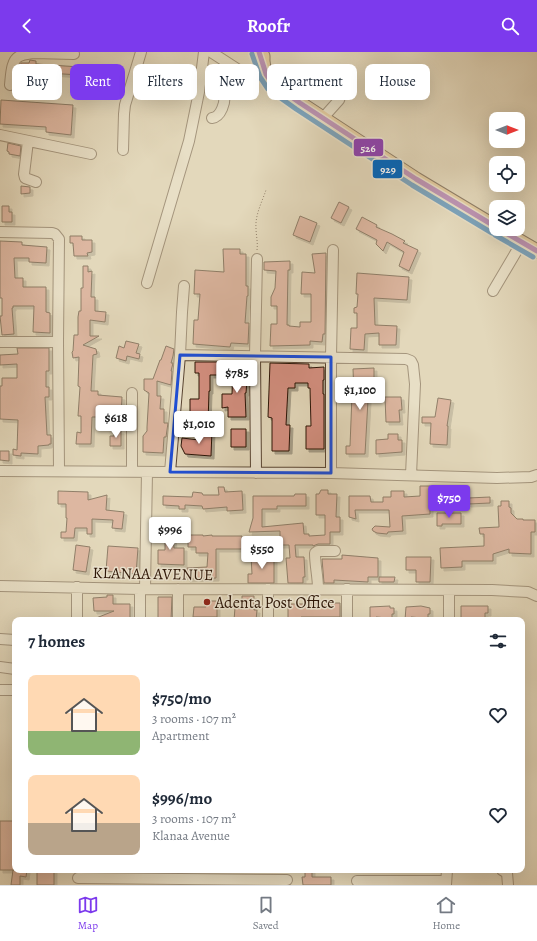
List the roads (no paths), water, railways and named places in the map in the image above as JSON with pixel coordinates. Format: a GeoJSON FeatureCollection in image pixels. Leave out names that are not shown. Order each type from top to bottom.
{"type":"FeatureCollection","features":[{"type":"Feature","properties":{"kind":"main road"},"geometry":{"type":"LineString","coordinates":[[263,61],[274,84],[322,119],[416,179],[489,223]]}},
{"type":"Feature","properties":{"kind":"main road"},"geometry":{"type":"LineString","coordinates":[[511,236],[537,251]]}},
{"type":"Feature","properties":{"kind":"street"},"geometry":{"type":"LineString","coordinates":[[123,150],[125,105],[141,52]]}},
{"type":"Feature","properties":{"kind":"street"},"geometry":{"type":"LineString","coordinates":[[147,283],[189,141],[199,92],[204,52]]}},
{"type":"Feature","properties":{"kind":"street"},"geometry":{"type":"LineString","coordinates":[[212,52],[230,64]]}},
{"type":"Feature","properties":{"kind":"street"},"geometry":{"type":"LineString","coordinates":[[10,85],[11,73],[15,60],[19,56],[33,53],[74,54]]}},
{"type":"Feature","properties":{"kind":"street"},"geometry":{"type":"LineString","coordinates":[[259,77],[263,61]]}},
{"type":"Feature","properties":{"kind":"street"},"geometry":{"type":"LineString","coordinates":[[212,118],[217,116],[220,112],[223,100]]}},
{"type":"Feature","properties":{"kind":"street"},"geometry":{"type":"LineString","coordinates":[[322,119],[339,100]]}},
{"type":"Feature","properties":{"kind":"street"},"geometry":{"type":"LineString","coordinates":[[0,135],[91,154]]}},
{"type":"Feature","properties":{"kind":"street"},"geometry":{"type":"LineString","coordinates":[[28,141],[24,174],[25,178],[36,182]]}},
{"type":"Feature","properties":{"kind":"street"},"geometry":{"type":"LineString","coordinates":[[0,232],[52,233],[59,239],[59,470]]}},
{"type":"Feature","properties":{"kind":"street"},"geometry":{"type":"LineString","coordinates":[[493,291],[522,242]]}},
{"type":"Feature","properties":{"kind":"street"},"geometry":{"type":"LineString","coordinates":[[331,473],[333,250]]}},
{"type":"Feature","properties":{"kind":"street"},"geometry":{"type":"LineString","coordinates":[[256,473],[255,356],[257,259]]}},
{"type":"Feature","properties":{"kind":"street"},"geometry":{"type":"LineString","coordinates":[[170,472],[184,286]]}},
{"type":"Feature","properties":{"kind":"street"},"geometry":{"type":"LineString","coordinates":[[0,342],[58,342]]}},
{"type":"Feature","properties":{"kind":"street"},"geometry":{"type":"LineString","coordinates":[[180,355],[331,357],[406,359],[411,361],[413,365],[415,394],[411,475]]}},
{"type":"Feature","properties":{"kind":"street"},"geometry":{"type":"LineString","coordinates":[[132,393],[132,472]]}},
{"type":"Feature","properties":{"kind":"street"},"geometry":{"type":"LineString","coordinates":[[0,470],[331,473],[497,478],[531,477],[537,475]]}},
{"type":"Feature","properties":{"kind":"street"},"geometry":{"type":"LineString","coordinates":[[140,617],[147,472]]}},
{"type":"Feature","properties":{"kind":"street"},"geometry":{"type":"LineString","coordinates":[[318,589],[318,576],[315,568],[315,553],[318,551],[335,551]]}},
{"type":"Feature","properties":{"kind":"street","name":"KLANAA AVENUE"},"geometry":{"type":"LineString","coordinates":[[0,586],[142,589],[268,588],[449,590],[528,592],[537,596]]}},
{"type":"Feature","properties":{"kind":"street"},"geometry":{"type":"LineString","coordinates":[[77,587],[78,617]]}},
{"type":"Feature","properties":{"kind":"street"},"geometry":{"type":"LineString","coordinates":[[268,588],[268,617]]}},
{"type":"Feature","properties":{"kind":"street"},"geometry":{"type":"LineString","coordinates":[[178,589],[178,617]]}},
{"type":"Feature","properties":{"kind":"street"},"geometry":{"type":"LineString","coordinates":[[347,589],[347,617]]}},
{"type":"Feature","properties":{"kind":"street"},"geometry":{"type":"LineString","coordinates":[[449,590],[449,617]]}},
{"type":"Feature","properties":{"kind":"street"},"geometry":{"type":"LineString","coordinates":[[0,639],[12,640]]}},
{"type":"Feature","properties":{"kind":"street"},"geometry":{"type":"LineString","coordinates":[[0,667],[12,669]]}},
{"type":"Feature","properties":{"kind":"street"},"geometry":{"type":"LineString","coordinates":[[0,690],[12,690]]}},
{"type":"Feature","properties":{"kind":"street"},"geometry":{"type":"LineString","coordinates":[[357,883],[446,883],[447,873]]}},
{"type":"Feature","properties":{"kind":"street"},"geometry":{"type":"LineString","coordinates":[[507,873],[508,885]]}},
{"type":"Feature","properties":{"kind":"street"},"geometry":{"type":"LineString","coordinates":[[78,878],[287,878]]}},
{"type":"Feature","properties":{"kind":"place","name":"Adenta Post Office"},"geometry":{"type":"Point","coordinates":[207,602]}}]}
